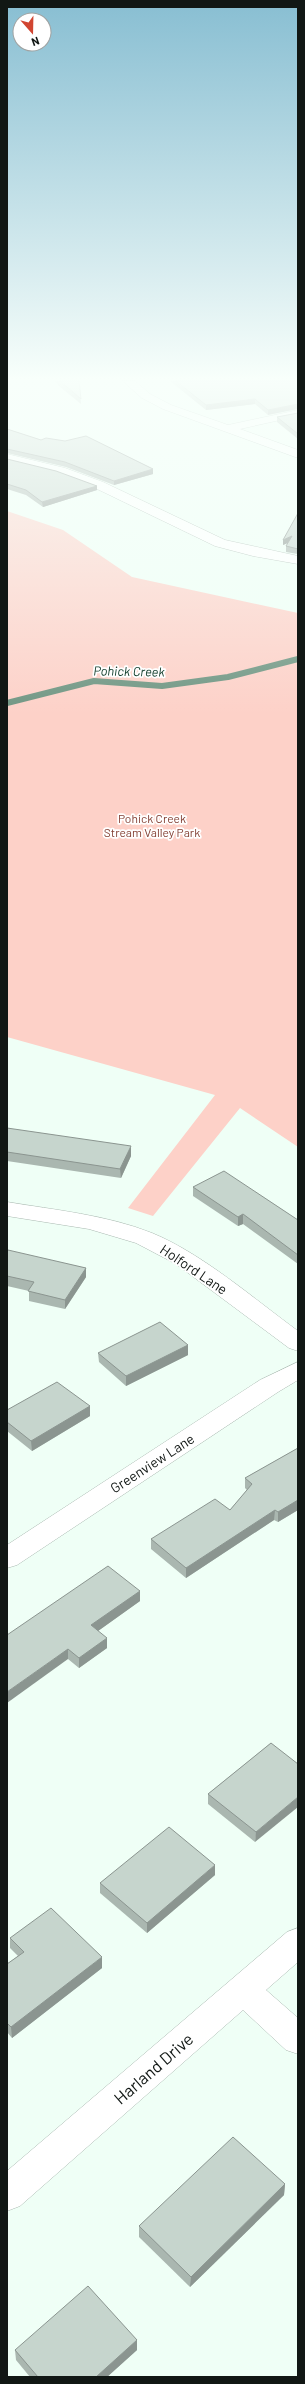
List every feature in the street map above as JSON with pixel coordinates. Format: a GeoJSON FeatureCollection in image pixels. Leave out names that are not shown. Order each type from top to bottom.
{"type":"FeatureCollection","features":[{"type":"Feature","properties":{"kind":"street"},"geometry":{"type":"LineString","coordinates":[[114,492],[220,543],[253,552],[298,560]]}},
{"type":"Feature","properties":{"kind":"street","name":"Holford Lane"},"geometry":{"type":"LineString","coordinates":[[7,1208],[92,1223],[144,1238],[184,1259],[298,1343]]}},
{"type":"Feature","properties":{"kind":"street","name":"Greenview Lane"},"geometry":{"type":"LineString","coordinates":[[7,1558],[269,1386],[298,1370]]}},
{"type":"Feature","properties":{"kind":"street","name":"Harland Drive"},"geometry":{"type":"LineString","coordinates":[[7,2194],[298,1942]]}},
{"type":"Feature","properties":{"kind":"street"},"geometry":{"type":"LineString","coordinates":[[243,1990],[298,2039]]}},
{"type":"Feature","properties":{"kind":"green space","name":"Pohick Creek Stream Valley Park"},"geometry":{"type":"Polygon","coordinates":[[[7,511],[63,530],[132,577],[298,613],[298,1147],[240,1108],[153,1216],[128,1208],[215,1095],[7,1037],[7,511]]]}},
{"type":"Feature","properties":{"kind":"building"},"geometry":{"type":"Polygon","coordinates":[[[29,492],[76,492],[42,502],[29,492]]]}},
{"type":"Feature","properties":{"kind":"building"},"geometry":{"type":"Polygon","coordinates":[[[298,513],[298,549],[286,546],[292,536],[283,540],[298,513]]]}},
{"type":"Feature","properties":{"kind":"building"},"geometry":{"type":"Polygon","coordinates":[[[7,1128],[131,1146],[120,1169],[7,1152],[7,1128]]]}},
{"type":"Feature","properties":{"kind":"building"},"geometry":{"type":"Polygon","coordinates":[[[224,1171],[298,1220],[298,1255],[243,1214],[238,1217],[193,1187],[224,1171]]]}},
{"type":"Feature","properties":{"kind":"building"},"geometry":{"type":"Polygon","coordinates":[[[8,1250],[86,1268],[65,1300],[28,1291],[34,1282],[7,1276],[8,1250]]]}},
{"type":"Feature","properties":{"kind":"building"},"geometry":{"type":"Polygon","coordinates":[[[160,1322],[188,1345],[126,1376],[98,1353],[160,1322]]]}},
{"type":"Feature","properties":{"kind":"building"},"geometry":{"type":"Polygon","coordinates":[[[57,1382],[90,1406],[31,1441],[7,1422],[7,1410],[57,1382]]]}},
{"type":"Feature","properties":{"kind":"building"},"geometry":{"type":"Polygon","coordinates":[[[298,1448],[298,1500],[278,1512],[275,1510],[186,1568],[151,1539],[215,1499],[230,1510],[252,1484],[245,1478],[298,1448]]]}},
{"type":"Feature","properties":{"kind":"building"},"geometry":{"type":"Polygon","coordinates":[[[108,1566],[140,1591],[91,1625],[107,1638],[79,1658],[68,1649],[7,1692],[7,1635],[108,1566]]]}},
{"type":"Feature","properties":{"kind":"building"},"geometry":{"type":"Polygon","coordinates":[[[271,1743],[298,1764],[298,1797],[256,1832],[208,1794],[271,1743]]]}},
{"type":"Feature","properties":{"kind":"building"},"geometry":{"type":"Polygon","coordinates":[[[169,1827],[215,1865],[147,1923],[100,1883],[169,1827]]]}},
{"type":"Feature","properties":{"kind":"building"},"geometry":{"type":"Polygon","coordinates":[[[51,1908],[102,1957],[11,2027],[7,2023],[7,1964],[24,1952],[10,1938],[51,1908]]]}},
{"type":"Feature","properties":{"kind":"building"},"geometry":{"type":"Polygon","coordinates":[[[233,2137],[285,2184],[191,2277],[139,2226],[233,2137]]]}},
{"type":"Feature","properties":{"kind":"building"},"geometry":{"type":"Polygon","coordinates":[[[88,2286],[137,2340],[96,2377],[38,2377],[15,2350],[88,2286]]]}},
{"type":"Feature","properties":{"kind":"waterway","name":"Pohick Creek"},"geometry":{"type":"LineString","coordinates":[[7,703],[94,681],[162,686],[228,677],[298,659]]}}]}
